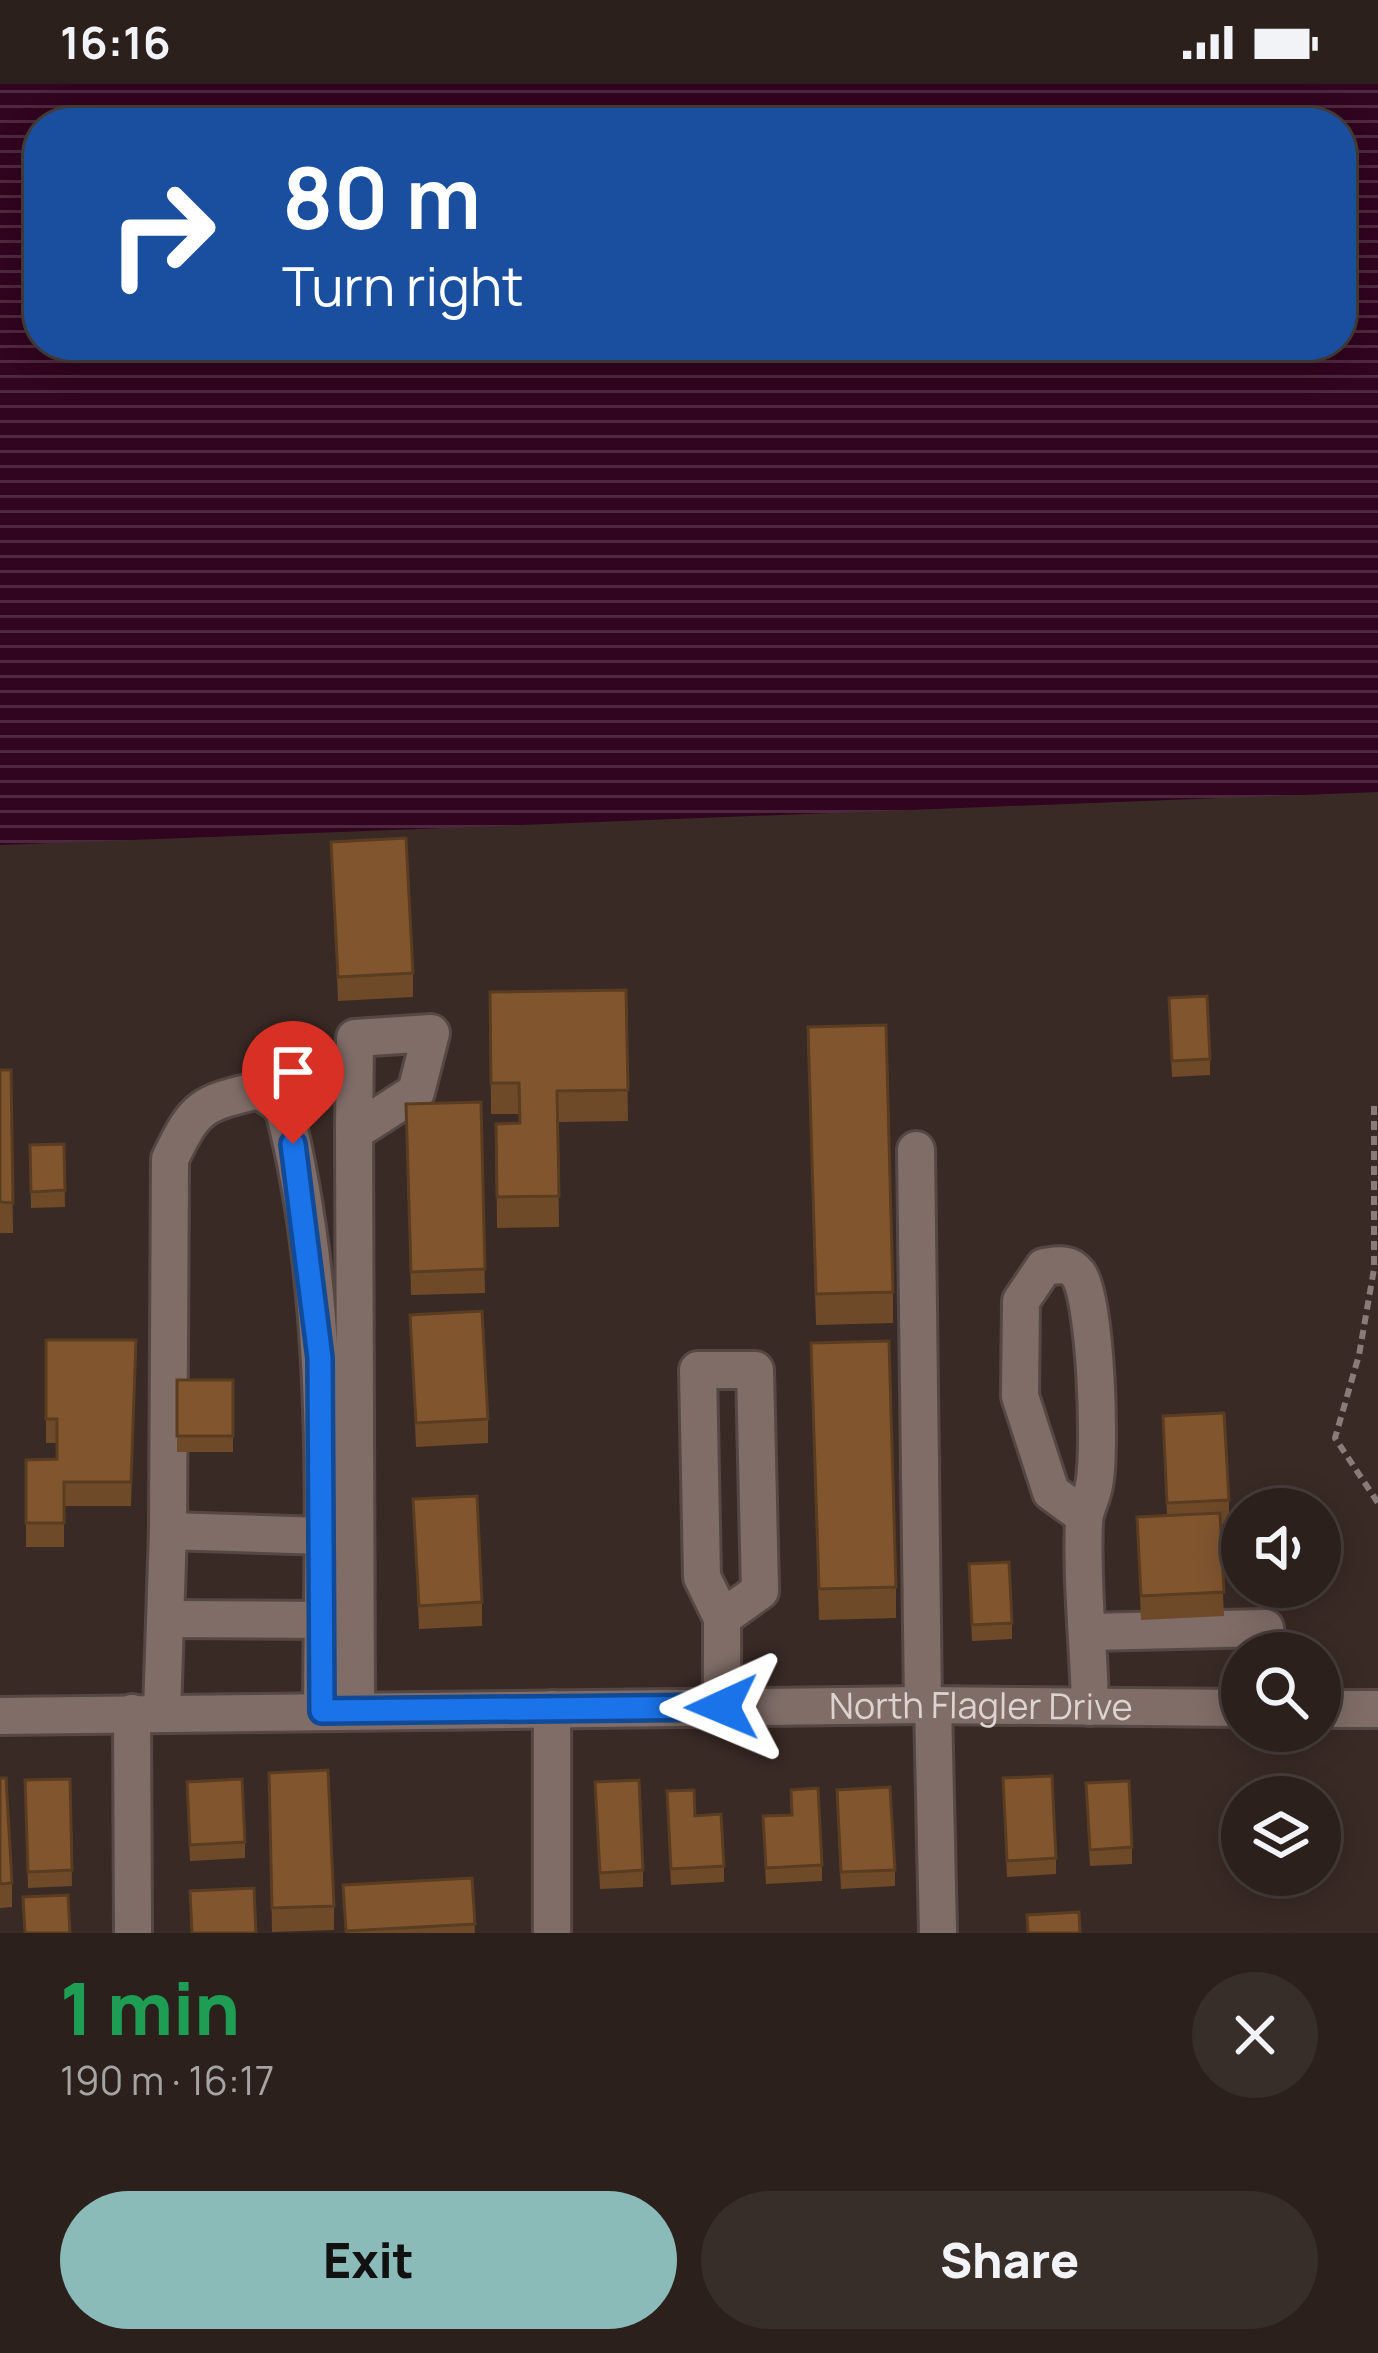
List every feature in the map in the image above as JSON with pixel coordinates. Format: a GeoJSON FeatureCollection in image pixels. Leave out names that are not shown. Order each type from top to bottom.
{"type":"FeatureCollection","features":[{"type":"Feature","properties":{"kind":"street"},"geometry":{"type":"LineString","coordinates":[[133,1933],[147,1713],[166,1619],[170,1159],[191,1115],[224,1098],[259,1090],[283,1106],[293,1144],[320,1358],[323,1620],[339,1711]]}},
{"type":"Feature","properties":{"kind":"street"},"geometry":{"type":"LineString","coordinates":[[339,1711],[354,1132]]}},
{"type":"Feature","properties":{"kind":"street"},"geometry":{"type":"LineString","coordinates":[[916,1150],[938,1933]]}},
{"type":"Feature","properties":{"kind":"street"},"geometry":{"type":"LineString","coordinates":[[1084,1516],[1051,1492],[1020,1396],[1021,1301],[1045,1267],[1065,1264],[1077,1271],[1084,1286],[1093,1355],[1095,1485],[1084,1516],[1090,1707]]}},
{"type":"Feature","properties":{"kind":"street"},"geometry":{"type":"LineString","coordinates":[[722,1618],[760,1591],[755,1370],[698,1370],[702,1577],[722,1618],[722,1707]]}},
{"type":"Feature","properties":{"kind":"street"},"geometry":{"type":"LineString","coordinates":[[169,1531],[324,1536]]}},
{"type":"Feature","properties":{"kind":"street"},"geometry":{"type":"LineString","coordinates":[[166,1619],[323,1620]]}},
{"type":"Feature","properties":{"kind":"street"},"geometry":{"type":"LineString","coordinates":[[1089,1632],[1265,1628],[1265,1632]]}},
{"type":"Feature","properties":{"kind":"street","name":"North Flagler Drive"},"geometry":{"type":"LineString","coordinates":[[0,1716],[928,1705],[1221,1708]]}},
{"type":"Feature","properties":{"kind":"street"},"geometry":{"type":"LineString","coordinates":[[1341,1708],[1378,1709]]}},
{"type":"Feature","properties":{"kind":"street"},"geometry":{"type":"LineString","coordinates":[[551,1709],[552,1933]]}},
{"type":"Feature","properties":{"kind":"path"},"geometry":{"type":"LineString","coordinates":[[1374,1106],[1374,1269],[1359,1355],[1335,1438],[1378,1503]]}},
{"type":"Feature","properties":{"kind":"shaded area"},"geometry":{"type":"Polygon","coordinates":[[[0,84],[1378,84],[1378,792],[0,845],[0,84]]]}},
{"type":"Feature","properties":{"kind":"building"},"geometry":{"type":"Polygon","coordinates":[[[406,838],[413,973],[338,977],[331,842],[406,838]]]}},
{"type":"Feature","properties":{"kind":"building"},"geometry":{"type":"Polygon","coordinates":[[[626,990],[628,1090],[557,1091],[559,1196],[497,1197],[496,1124],[520,1123],[519,1083],[491,1083],[490,992],[626,990]]]}},
{"type":"Feature","properties":{"kind":"building"},"geometry":{"type":"Polygon","coordinates":[[[1207,996],[1210,1059],[1172,1061],[1169,998],[1207,996]]]}},
{"type":"Feature","properties":{"kind":"building"},"geometry":{"type":"Polygon","coordinates":[[[886,1025],[893,1292],[816,1294],[808,1027],[886,1025]]]}},
{"type":"Feature","properties":{"kind":"building"},"geometry":{"type":"Polygon","coordinates":[[[0,1070],[11,1070],[13,1203],[0,1202],[0,1070]]]}},
{"type":"Feature","properties":{"kind":"building"},"geometry":{"type":"Polygon","coordinates":[[[481,1102],[485,1269],[411,1272],[406,1104],[481,1102]]]}},
{"type":"Feature","properties":{"kind":"building"},"geometry":{"type":"Polygon","coordinates":[[[64,1144],[65,1190],[31,1192],[30,1145],[64,1144]]]}},
{"type":"Feature","properties":{"kind":"building"},"geometry":{"type":"Polygon","coordinates":[[[482,1311],[488,1419],[416,1423],[410,1315],[482,1311]]]}},
{"type":"Feature","properties":{"kind":"building"},"geometry":{"type":"Polygon","coordinates":[[[46,1340],[136,1340],[131,1482],[64,1482],[64,1523],[26,1523],[26,1460],[57,1459],[57,1419],[46,1419],[46,1340]]]}},
{"type":"Feature","properties":{"kind":"building"},"geometry":{"type":"Polygon","coordinates":[[[889,1341],[896,1587],[819,1589],[811,1343],[889,1341]]]}},
{"type":"Feature","properties":{"kind":"building"},"geometry":{"type":"Polygon","coordinates":[[[177,1380],[233,1380],[233,1436],[177,1436],[177,1380]]]}},
{"type":"Feature","properties":{"kind":"building"},"geometry":{"type":"Polygon","coordinates":[[[1224,1413],[1228,1488],[1221,1488],[1221,1500],[1167,1503],[1163,1416],[1224,1413]]]}},
{"type":"Feature","properties":{"kind":"building"},"geometry":{"type":"Polygon","coordinates":[[[477,1496],[482,1602],[419,1606],[413,1499],[477,1496]]]}},
{"type":"Feature","properties":{"kind":"building"},"geometry":{"type":"Polygon","coordinates":[[[1220,1513],[1221,1592],[1141,1596],[1137,1517],[1220,1513]]]}},
{"type":"Feature","properties":{"kind":"building"},"geometry":{"type":"Polygon","coordinates":[[[1009,1562],[1012,1623],[972,1625],[969,1564],[1009,1562]]]}},
{"type":"Feature","properties":{"kind":"building"},"geometry":{"type":"Polygon","coordinates":[[[328,1770],[334,1906],[272,1908],[269,1773],[328,1770]]]}},
{"type":"Feature","properties":{"kind":"building"},"geometry":{"type":"Polygon","coordinates":[[[1052,1776],[1056,1858],[1007,1861],[1003,1778],[1052,1776]]]}},
{"type":"Feature","properties":{"kind":"building"},"geometry":{"type":"Polygon","coordinates":[[[0,1778],[6,1778],[12,1883],[0,1884],[0,1778]]]}},
{"type":"Feature","properties":{"kind":"building"},"geometry":{"type":"Polygon","coordinates":[[[70,1779],[72,1870],[28,1872],[25,1780],[70,1779]]]}},
{"type":"Feature","properties":{"kind":"building"},"geometry":{"type":"Polygon","coordinates":[[[242,1779],[245,1842],[190,1845],[187,1782],[242,1779]]]}},
{"type":"Feature","properties":{"kind":"building"},"geometry":{"type":"Polygon","coordinates":[[[639,1780],[643,1870],[600,1873],[595,1782],[639,1780]]]}},
{"type":"Feature","properties":{"kind":"building"},"geometry":{"type":"Polygon","coordinates":[[[1129,1781],[1132,1847],[1090,1850],[1086,1783],[1129,1781]]]}},
{"type":"Feature","properties":{"kind":"building"},"geometry":{"type":"Polygon","coordinates":[[[890,1787],[895,1870],[841,1872],[837,1790],[890,1787]]]}},
{"type":"Feature","properties":{"kind":"building"},"geometry":{"type":"Polygon","coordinates":[[[818,1788],[822,1865],[766,1868],[763,1816],[792,1815],[791,1790],[818,1788]]]}},
{"type":"Feature","properties":{"kind":"building"},"geometry":{"type":"Polygon","coordinates":[[[694,1790],[695,1816],[721,1814],[724,1866],[671,1869],[667,1791],[694,1790]]]}},
{"type":"Feature","properties":{"kind":"building"},"geometry":{"type":"Polygon","coordinates":[[[472,1878],[475,1924],[346,1931],[343,1885],[472,1878]]]}},
{"type":"Feature","properties":{"kind":"building"},"geometry":{"type":"Polygon","coordinates":[[[254,1888],[256,1933],[192,1933],[190,1891],[254,1888]]]}},
{"type":"Feature","properties":{"kind":"building"},"geometry":{"type":"Polygon","coordinates":[[[68,1895],[70,1933],[25,1933],[23,1897],[68,1895]]]}},
{"type":"Feature","properties":{"kind":"building"},"geometry":{"type":"Polygon","coordinates":[[[1079,1912],[1080,1933],[1028,1933],[1027,1915],[1079,1912]]]}},
{"type":"Feature","properties":{"kind":"route"},"geometry":{"type":"LineString","coordinates":[[293,1144],[320,1358],[322,1711],[722,1707]]}}]}
